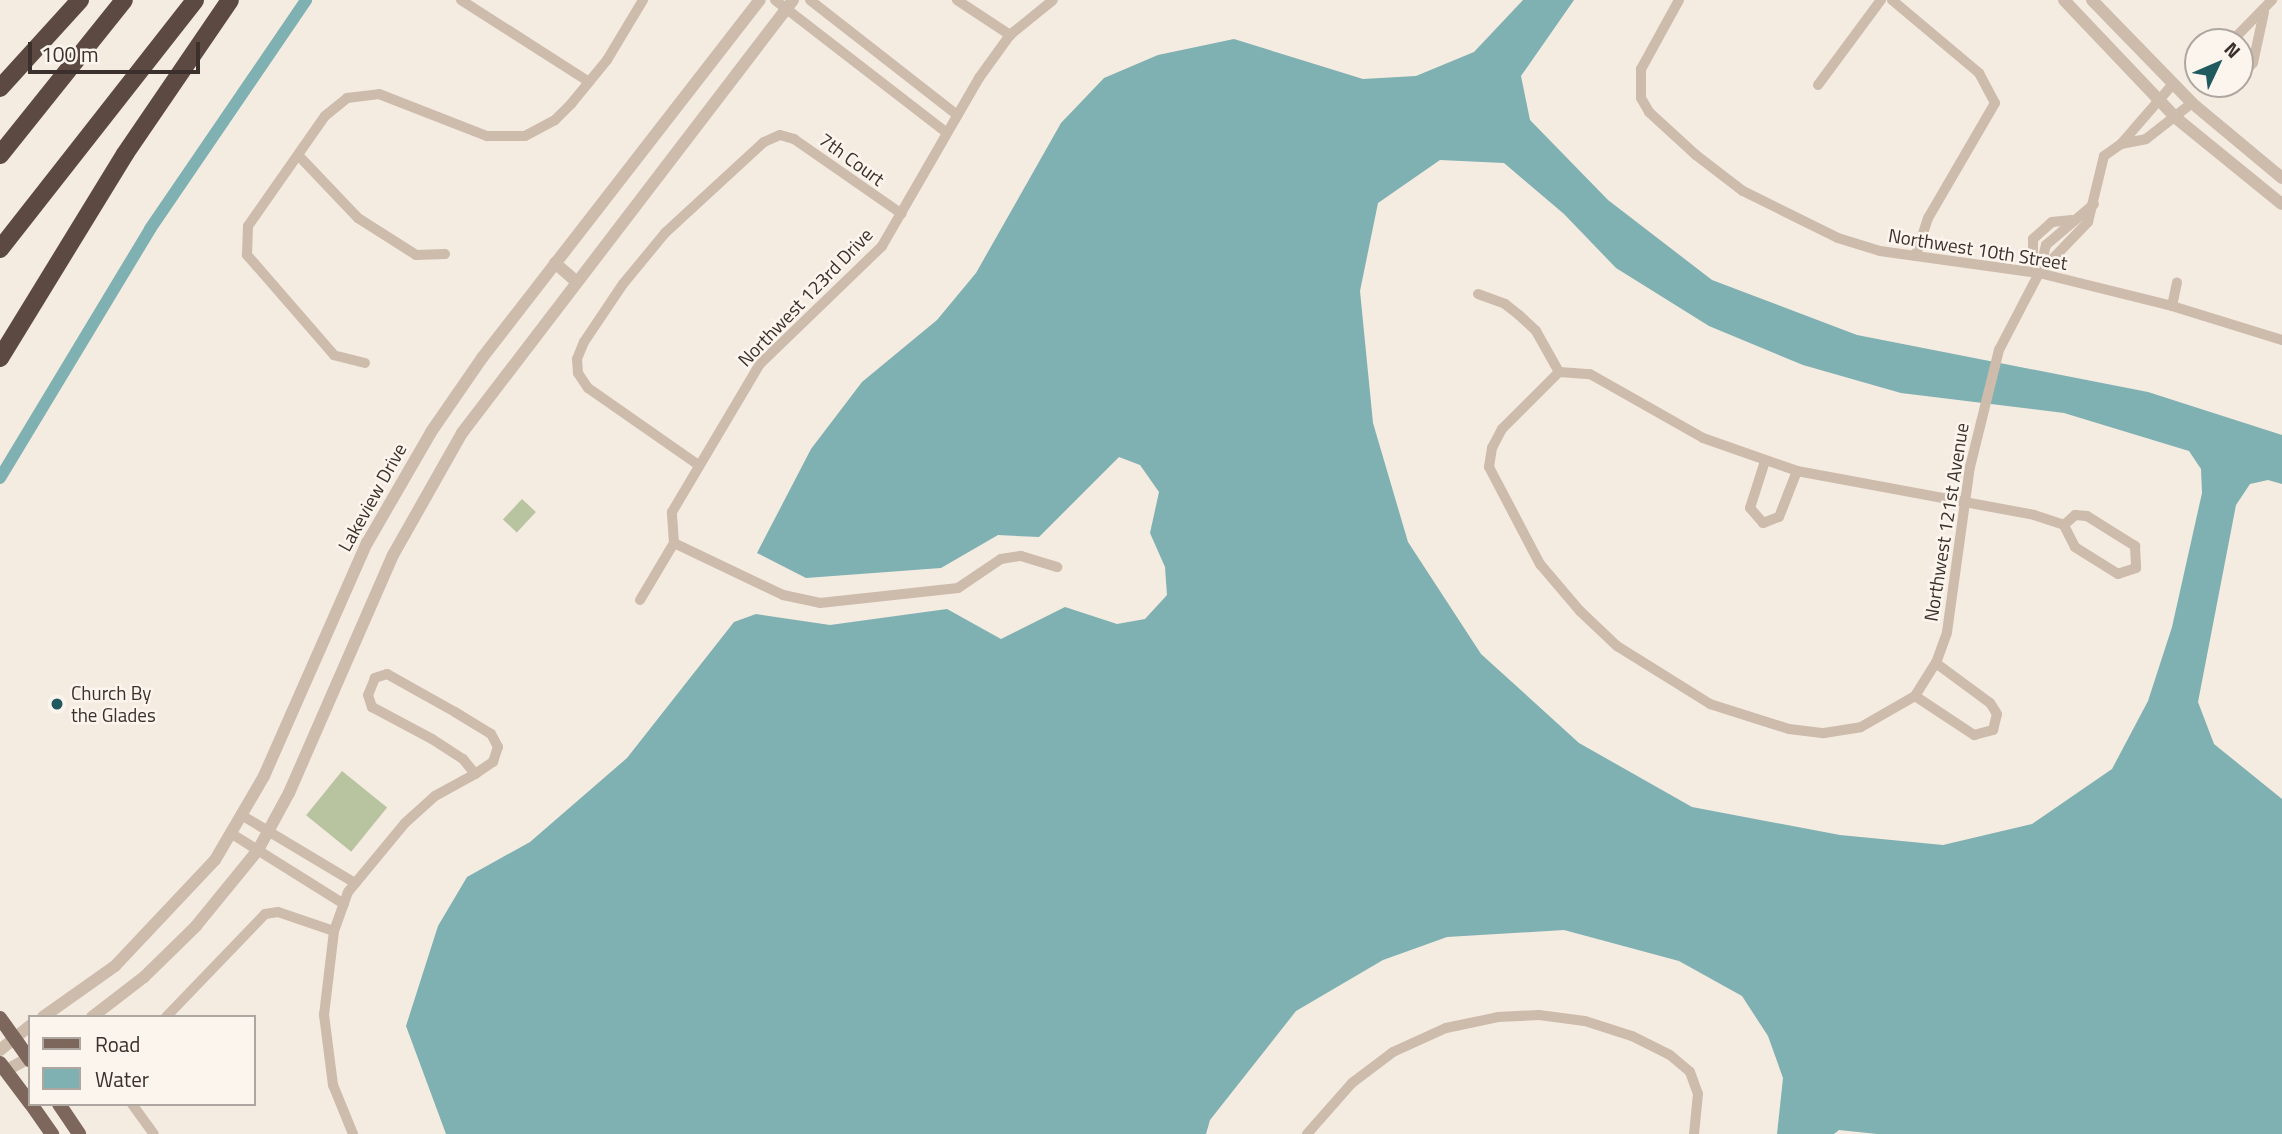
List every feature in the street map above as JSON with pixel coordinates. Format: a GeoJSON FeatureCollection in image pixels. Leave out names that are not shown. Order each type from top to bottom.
{"type":"FeatureCollection","features":[{"type":"Feature","properties":{"kind":"highway"},"geometry":{"type":"LineString","coordinates":[[0,88],[80,0]]}},
{"type":"Feature","properties":{"kind":"highway"},"geometry":{"type":"LineString","coordinates":[[0,155],[124,0]]}},
{"type":"Feature","properties":{"kind":"highway"},"geometry":{"type":"LineString","coordinates":[[0,249],[195,0]]}},
{"type":"Feature","properties":{"kind":"highway"},"geometry":{"type":"LineString","coordinates":[[0,358],[125,154],[230,0]]}},
{"type":"Feature","properties":{"kind":"main road"},"geometry":{"type":"LineString","coordinates":[[0,1018],[28,1058]]}},
{"type":"Feature","properties":{"kind":"main road"},"geometry":{"type":"LineString","coordinates":[[2,1069],[28,1102]]}},
{"type":"Feature","properties":{"kind":"main road"},"geometry":{"type":"LineString","coordinates":[[31,1106],[52,1134]]}},
{"type":"Feature","properties":{"kind":"main road"},"geometry":{"type":"LineString","coordinates":[[60,1106],[79,1134]]}},
{"type":"Feature","properties":{"kind":"street"},"geometry":{"type":"LineString","coordinates":[[461,0],[589,82]]}},
{"type":"Feature","properties":{"kind":"street"},"geometry":{"type":"LineString","coordinates":[[365,363],[334,355],[259,272],[247,255],[245,240],[248,226],[335,105],[363,93],[394,98],[487,136],[525,136],[555,120],[589,82],[643,0]]}},
{"type":"Feature","properties":{"kind":"street","name":"Lakeview Drive"},"geometry":{"type":"LineString","coordinates":[[46,1015],[115,966],[156,927],[232,834],[243,816],[392,498],[475,368],[760,0]]}},
{"type":"Feature","properties":{"kind":"street"},"geometry":{"type":"LineString","coordinates":[[775,0],[790,5],[946,132]]}},
{"type":"Feature","properties":{"kind":"street"},"geometry":{"type":"LineString","coordinates":[[810,0],[957,115]]}},
{"type":"Feature","properties":{"kind":"street"},"geometry":{"type":"LineString","coordinates":[[957,0],[1010,35]]}},
{"type":"Feature","properties":{"kind":"street","name":"Northwest 123rd Drive"},"geometry":{"type":"LineString","coordinates":[[674,543],[672,512],[697,464],[760,364],[855,276],[902,214],[946,132],[1010,35],[1054,0]]}},
{"type":"Feature","properties":{"kind":"street","name":"Northwest 10th Street"},"geometry":{"type":"LineString","coordinates":[[1679,0],[1641,69],[1638,83],[1649,112],[1743,191],[1838,238],[1880,251],[1966,267],[2039,273],[2172,306],[2282,340]]}},
{"type":"Feature","properties":{"kind":"street"},"geometry":{"type":"LineString","coordinates":[[1818,85],[1881,0]]}},
{"type":"Feature","properties":{"kind":"street"},"geometry":{"type":"LineString","coordinates":[[1892,0],[1979,73],[1995,103],[1928,218],[1916,256]]}},
{"type":"Feature","properties":{"kind":"street"},"geometry":{"type":"LineString","coordinates":[[2064,0],[2176,118],[2282,204]]}},
{"type":"Feature","properties":{"kind":"street"},"geometry":{"type":"LineString","coordinates":[[2092,0],[2192,103],[2282,178]]}},
{"type":"Feature","properties":{"kind":"street"},"geometry":{"type":"LineString","coordinates":[[2246,28],[2264,12],[2272,0]]}},
{"type":"Feature","properties":{"kind":"street"},"geometry":{"type":"LineString","coordinates":[[94,1015],[196,926],[258,850],[414,514],[476,414],[790,5]]}},
{"type":"Feature","properties":{"kind":"street"},"geometry":{"type":"LineString","coordinates":[[2254,58],[2264,12]]}},
{"type":"Feature","properties":{"kind":"street","name":"Northwest 121st Avenue"},"geometry":{"type":"LineString","coordinates":[[1915,696],[1936,663],[1947,632],[1981,414],[1999,350],[2039,273],[2088,222],[2104,156],[2121,144],[2174,84]]}},
{"type":"Feature","properties":{"kind":"street"},"geometry":{"type":"LineString","coordinates":[[2121,144],[2146,139],[2192,103]]}},
{"type":"Feature","properties":{"kind":"street","name":"7th Court"},"geometry":{"type":"LineString","coordinates":[[697,464],[588,388],[578,373],[577,359],[623,284],[665,233],[765,142],[780,135],[794,139],[902,214]]}},
{"type":"Feature","properties":{"kind":"street"},"geometry":{"type":"LineString","coordinates":[[298,155],[358,218],[416,255],[445,254]]}},
{"type":"Feature","properties":{"kind":"street"},"geometry":{"type":"LineString","coordinates":[[2039,273],[2033,260],[2033,239],[2052,222],[2072,220],[2094,204]]}},
{"type":"Feature","properties":{"kind":"street"},"geometry":{"type":"LineString","coordinates":[[555,263],[576,281]]}},
{"type":"Feature","properties":{"kind":"street"},"geometry":{"type":"LineString","coordinates":[[2172,306],[2177,283]]}},
{"type":"Feature","properties":{"kind":"street"},"geometry":{"type":"LineString","coordinates":[[1478,294],[1505,304],[1528,323],[1559,372]]}},
{"type":"Feature","properties":{"kind":"street"},"geometry":{"type":"LineString","coordinates":[[1936,663],[1990,703],[1997,714],[1993,730],[1974,735],[1915,696],[1861,727],[1824,733],[1789,729],[1710,704],[1617,646],[1580,611],[1541,564],[1489,467],[1492,448],[1502,429],[1559,372],[1590,374],[1703,438],[1765,461],[1797,471],[1967,502],[2064,525]]}},
{"type":"Feature","properties":{"kind":"street"},"geometry":{"type":"LineString","coordinates":[[1765,461],[1750,508],[1763,523],[1779,517],[1797,471]]}},
{"type":"Feature","properties":{"kind":"street"},"geometry":{"type":"LineString","coordinates":[[2075,515],[2087,516],[2135,546],[2136,568],[2118,574],[2075,547],[2064,525],[2075,515]]}},
{"type":"Feature","properties":{"kind":"street"},"geometry":{"type":"LineString","coordinates":[[640,600],[674,543],[783,595],[820,603],[958,588],[1001,558],[1021,556],[1057,567]]}},
{"type":"Feature","properties":{"kind":"street"},"geometry":{"type":"LineString","coordinates":[[352,1134],[333,1085],[324,1015],[334,930],[355,883],[405,823],[435,796],[475,774],[493,762],[498,747],[491,734],[387,674],[376,678],[368,695],[372,707],[463,759],[475,774]]}},
{"type":"Feature","properties":{"kind":"street"},"geometry":{"type":"LineString","coordinates":[[243,816],[355,883]]}},
{"type":"Feature","properties":{"kind":"street"},"geometry":{"type":"LineString","coordinates":[[232,834],[344,904]]}},
{"type":"Feature","properties":{"kind":"street"},"geometry":{"type":"LineString","coordinates":[[168,1015],[265,914],[278,912],[334,930]]}},
{"type":"Feature","properties":{"kind":"street"},"geometry":{"type":"LineString","coordinates":[[1307,1134],[1352,1083],[1393,1052],[1446,1028],[1498,1017],[1539,1015],[1585,1021],[1632,1036],[1670,1055],[1690,1072],[1698,1094],[1694,1134]]}},
{"type":"Feature","properties":{"kind":"street"},"geometry":{"type":"LineString","coordinates":[[0,1050],[28,1028]]}},
{"type":"Feature","properties":{"kind":"street"},"geometry":{"type":"LineString","coordinates":[[2,1069],[28,1059]]}},
{"type":"Feature","properties":{"kind":"street"},"geometry":{"type":"LineString","coordinates":[[133,1106],[154,1134]]}},
{"type":"Feature","properties":{"kind":"green space"},"geometry":{"type":"Polygon","coordinates":[[[522,499],[536,512],[517,532],[503,519],[522,499]]]}},
{"type":"Feature","properties":{"kind":"green space"},"geometry":{"type":"Polygon","coordinates":[[[342,771],[387,808],[351,852],[306,815],[342,771]]]}},
{"type":"Feature","properties":{"kind":"water"},"geometry":{"type":"Polygon","coordinates":[[[1523,0],[1574,0],[1521,76],[1530,120],[1608,200],[1712,280],[1857,335],[2148,392],[2282,435],[2282,484],[2268,480],[2250,484],[2236,505],[2198,702],[2214,744],[2282,799],[2282,1134],[1877,1134],[1839,1130],[1834,1134],[1777,1134],[1783,1078],[1768,1036],[1742,996],[1679,961],[1564,930],[1447,937],[1383,960],[1296,1011],[1210,1120],[1206,1134],[446,1134],[406,1026],[438,926],[467,877],[530,842],[627,758],[734,622],[756,614],[830,625],[947,609],[1001,639],[1065,607],[1117,624],[1145,619],[1167,595],[1165,567],[1150,533],[1159,492],[1140,465],[1119,457],[1039,537],[998,535],[941,568],[806,578],[757,553],[811,449],[862,382],[937,320],[976,273],[1061,123],[1104,78],[1158,55],[1234,39],[1363,79],[1416,76],[1474,52],[1523,0]],[[1440,160],[1378,203],[1360,291],[1373,423],[1408,542],[1481,654],[1579,743],[1692,807],[1840,835],[1943,845],[2032,824],[2112,769],[2148,701],[2172,627],[2202,493],[2201,469],[2189,451],[2064,413],[1901,393],[1803,365],[1709,326],[1616,268],[1564,214],[1504,163],[1440,160]]]}},
{"type":"Feature","properties":{"kind":"waterway"},"geometry":{"type":"LineString","coordinates":[[0,478],[150,229],[306,0]]}},
{"type":"Feature","properties":{"kind":"place","name":"Church By the Glades"},"geometry":{"type":"Point","coordinates":[57,704]}}]}
